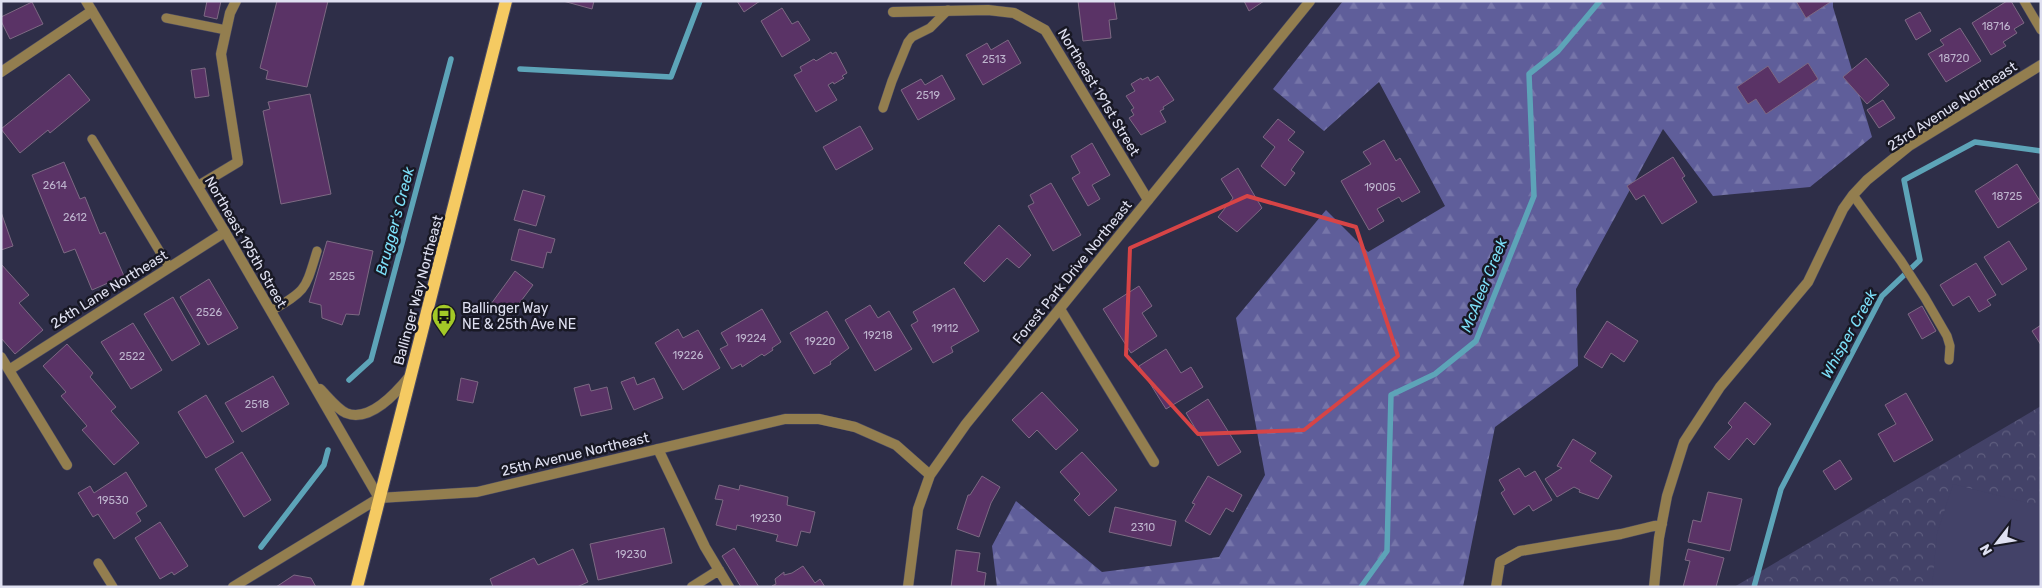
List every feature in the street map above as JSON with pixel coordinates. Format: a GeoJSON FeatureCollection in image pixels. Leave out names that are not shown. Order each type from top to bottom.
{"type":"FeatureCollection","features":[{"type":"Feature","properties":{"kind":"main road","name":"Ballinger Way Northeast"},"geometry":{"type":"LineString","coordinates":[[357,587],[506,1]]}},
{"type":"Feature","properties":{"kind":"street","name":"Northeast 195th Street"},"geometry":{"type":"LineString","coordinates":[[86,1],[198,186],[380,498]]}},
{"type":"Feature","properties":{"kind":"street"},"geometry":{"type":"LineString","coordinates":[[198,186],[238,162],[221,54],[230,13],[236,1]]}},
{"type":"Feature","properties":{"kind":"street","name":"Forest Park Drive Northeast"},"geometry":{"type":"LineString","coordinates":[[908,587],[918,509],[930,475],[966,424],[1310,1]]}},
{"type":"Feature","properties":{"kind":"street","name":"Northeast 191st Street"},"geometry":{"type":"LineString","coordinates":[[893,12],[988,10],[1014,13],[1045,30],[1148,200]]}},
{"type":"Feature","properties":{"kind":"street"},"geometry":{"type":"LineString","coordinates":[[1,72],[92,11]]}},
{"type":"Feature","properties":{"kind":"street","name":"23rd Avenue Northeast"},"geometry":{"type":"LineString","coordinates":[[1654,587],[1662,524],[1684,442],[1720,387],[1808,282],[1842,209],[1852,195],[1867,180],[1909,146],[2041,65]]}},
{"type":"Feature","properties":{"kind":"street","name":"26th Lane Northeast"},"geometry":{"type":"LineString","coordinates":[[9,370],[225,232]]}},
{"type":"Feature","properties":{"kind":"street"},"geometry":{"type":"LineString","coordinates":[[1060,309],[1154,462]]}},
{"type":"Feature","properties":{"kind":"street"},"geometry":{"type":"LineString","coordinates":[[1,357],[67,465]]}},
{"type":"Feature","properties":{"kind":"street"},"geometry":{"type":"LineString","coordinates":[[312,382],[345,413],[360,416],[388,401],[411,375]]}},
{"type":"Feature","properties":{"kind":"street","name":"25th Avenue Northeast"},"geometry":{"type":"LineString","coordinates":[[233,587],[380,498],[477,492],[785,419],[819,419],[855,427],[896,446],[930,475]]}},
{"type":"Feature","properties":{"kind":"street"},"geometry":{"type":"LineString","coordinates":[[658,449],[705,547],[729,587]]}},
{"type":"Feature","properties":{"kind":"street"},"geometry":{"type":"LineString","coordinates":[[1496,587],[1500,562],[1520,551],[1621,534],[1662,524]]}},
{"type":"Feature","properties":{"kind":"street"},"geometry":{"type":"LineString","coordinates":[[692,587],[719,570]]}},
{"type":"Feature","properties":{"kind":"lane"},"geometry":{"type":"LineString","coordinates":[[2024,1],[2041,30]]}},
{"type":"Feature","properties":{"kind":"lane"},"geometry":{"type":"LineString","coordinates":[[884,108],[892,81],[908,42],[912,37],[930,28],[948,10]]}},
{"type":"Feature","properties":{"kind":"lane"},"geometry":{"type":"LineString","coordinates":[[166,18],[226,30]]}},
{"type":"Feature","properties":{"kind":"lane"},"geometry":{"type":"LineString","coordinates":[[92,139],[169,267]]}},
{"type":"Feature","properties":{"kind":"lane"},"geometry":{"type":"LineString","coordinates":[[1852,195],[1901,261],[1925,298],[1947,336],[1950,346],[1949,360]]}},
{"type":"Feature","properties":{"kind":"lane"},"geometry":{"type":"LineString","coordinates":[[271,311],[302,291],[307,283],[317,251]]}},
{"type":"Feature","properties":{"kind":"lane"},"geometry":{"type":"LineString","coordinates":[[98,563],[113,587]]}},
{"type":"Feature","properties":{"kind":"highlighted area"},"geometry":{"type":"Polygon","coordinates":[[[1247,196],[1356,227],[1398,356],[1304,430],[1198,434],[1126,355],[1130,248],[1247,196]]]}},
{"type":"Feature","properties":{"kind":"green space"},"geometry":{"type":"Polygon","coordinates":[[[1343,1],[1833,1],[1833,7],[1872,137],[1810,187],[1713,196],[1663,129],[1576,289],[1578,366],[1495,427],[1463,587],[997,587],[992,546],[1016,501],[1102,572],[1219,557],[1265,475],[1236,318],[1326,210],[1368,252],[1445,206],[1379,82],[1324,131],[1273,89],[1343,1]]]}},
{"type":"Feature","properties":{"kind":"green space"},"geometry":{"type":"Polygon","coordinates":[[[2041,406],[2041,587],[1734,587],[2041,406]]]}},
{"type":"Feature","properties":{"kind":"green space"},"geometry":{"type":"Polygon","coordinates":[[[1953,484],[2040,506],[2041,587],[1932,587],[1937,534],[1953,484]]]}},
{"type":"Feature","properties":{"kind":"building"},"geometry":{"type":"Polygon","coordinates":[[[207,1],[221,1],[217,19],[204,16],[207,1]]]}},
{"type":"Feature","properties":{"kind":"building"},"geometry":{"type":"Polygon","coordinates":[[[277,1],[328,1],[307,87],[266,79],[268,71],[260,68],[277,1]]]}},
{"type":"Feature","properties":{"kind":"building"},"geometry":{"type":"Polygon","coordinates":[[[563,1],[594,1],[592,9],[563,1]]]}},
{"type":"Feature","properties":{"kind":"building"},"geometry":{"type":"Polygon","coordinates":[[[737,1],[760,1],[744,12],[737,1]]]}},
{"type":"Feature","properties":{"kind":"building"},"geometry":{"type":"Polygon","coordinates":[[[1078,1],[1114,1],[1117,19],[1109,20],[1111,38],[1083,41],[1078,1]]]}},
{"type":"Feature","properties":{"kind":"building"},"geometry":{"type":"Polygon","coordinates":[[[1244,1],[1264,1],[1249,11],[1244,1]]]}},
{"type":"Feature","properties":{"kind":"building"},"geometry":{"type":"Polygon","coordinates":[[[1796,1],[1832,1],[1806,18],[1796,1]]]}},
{"type":"Feature","properties":{"kind":"building"},"geometry":{"type":"Polygon","coordinates":[[[2007,1],[2011,1],[2024,23],[2014,29],[2017,33],[2003,42],[2006,46],[1991,55],[1972,23],[2007,1]]]}},
{"type":"Feature","properties":{"kind":"building"},"geometry":{"type":"Polygon","coordinates":[[[32,2],[43,24],[10,39],[1,21],[1,17],[32,2]]]}},
{"type":"Feature","properties":{"kind":"building"},"geometry":{"type":"Polygon","coordinates":[[[782,8],[792,24],[798,21],[810,40],[782,57],[761,21],[782,8]]]}},
{"type":"Feature","properties":{"kind":"building"},"geometry":{"type":"Polygon","coordinates":[[[1920,12],[1931,31],[1916,40],[1905,20],[1920,12]]]}},
{"type":"Feature","properties":{"kind":"building"},"geometry":{"type":"Polygon","coordinates":[[[1960,28],[1981,61],[1946,82],[1928,54],[1944,45],[1940,40],[1960,28]]]}},
{"type":"Feature","properties":{"kind":"building"},"geometry":{"type":"Polygon","coordinates":[[[1008,40],[1021,63],[983,85],[966,55],[987,43],[991,50],[1008,40]]]}},
{"type":"Feature","properties":{"kind":"building"},"geometry":{"type":"Polygon","coordinates":[[[831,52],[832,54],[836,52],[847,73],[842,76],[844,78],[828,85],[837,100],[816,112],[794,75],[802,71],[800,67],[814,59],[816,61],[831,52]]]}},
{"type":"Feature","properties":{"kind":"building"},"geometry":{"type":"Polygon","coordinates":[[[1866,58],[1889,85],[1867,104],[1843,77],[1866,58]]]}},
{"type":"Feature","properties":{"kind":"building"},"geometry":{"type":"Polygon","coordinates":[[[1808,63],[1818,79],[1766,114],[1756,99],[1748,104],[1737,87],[1768,66],[1779,83],[1808,63]]]}},
{"type":"Feature","properties":{"kind":"building"},"geometry":{"type":"Polygon","coordinates":[[[205,68],[209,96],[195,98],[191,70],[205,68]]]}},
{"type":"Feature","properties":{"kind":"building"},"geometry":{"type":"Polygon","coordinates":[[[69,74],[90,100],[50,133],[48,130],[20,153],[1,129],[69,74]]]}},
{"type":"Feature","properties":{"kind":"building"},"geometry":{"type":"Polygon","coordinates":[[[942,75],[955,99],[918,120],[901,90],[921,79],[925,85],[942,75]]]}},
{"type":"Feature","properties":{"kind":"building"},"geometry":{"type":"Polygon","coordinates":[[[1158,76],[1174,100],[1160,111],[1166,122],[1141,135],[1129,118],[1134,115],[1131,110],[1134,108],[1126,96],[1135,91],[1131,84],[1141,78],[1142,80],[1148,77],[1150,81],[1158,76]]]}},
{"type":"Feature","properties":{"kind":"building"},"geometry":{"type":"Polygon","coordinates":[[[310,94],[331,194],[281,204],[263,111],[270,109],[268,102],[310,94]]]}},
{"type":"Feature","properties":{"kind":"building"},"geometry":{"type":"Polygon","coordinates":[[[1883,100],[1895,118],[1879,128],[1867,110],[1883,100]]]}},
{"type":"Feature","properties":{"kind":"building"},"geometry":{"type":"Polygon","coordinates":[[[1278,119],[1295,132],[1288,140],[1304,152],[1291,170],[1295,173],[1285,186],[1261,166],[1275,147],[1263,137],[1278,119]]]}},
{"type":"Feature","properties":{"kind":"building"},"geometry":{"type":"Polygon","coordinates":[[[860,126],[873,149],[836,170],[823,147],[860,126]]]}},
{"type":"Feature","properties":{"kind":"building"},"geometry":{"type":"Polygon","coordinates":[[[1384,140],[1396,161],[1400,158],[1420,192],[1402,202],[1399,197],[1377,209],[1384,221],[1369,230],[1341,181],[1371,164],[1363,152],[1384,140]]]}},
{"type":"Feature","properties":{"kind":"building"},"geometry":{"type":"Polygon","coordinates":[[[1092,143],[1110,175],[1092,185],[1100,199],[1088,206],[1072,178],[1080,173],[1071,156],[1092,143]]]}},
{"type":"Feature","properties":{"kind":"building"},"geometry":{"type":"Polygon","coordinates":[[[1673,157],[1685,176],[1682,178],[1697,202],[1662,224],[1644,195],[1636,200],[1627,186],[1673,157]]]}},
{"type":"Feature","properties":{"kind":"building"},"geometry":{"type":"Polygon","coordinates":[[[64,162],[80,199],[85,197],[100,234],[105,232],[124,276],[92,290],[75,249],[64,253],[32,175],[64,162]]]}},
{"type":"Feature","properties":{"kind":"building"},"geometry":{"type":"Polygon","coordinates":[[[2017,164],[2040,201],[1998,228],[1975,191],[2017,164]]]}},
{"type":"Feature","properties":{"kind":"building"},"geometry":{"type":"Polygon","coordinates":[[[1238,168],[1262,208],[1237,232],[1218,217],[1233,198],[1221,179],[1238,168]]]}},
{"type":"Feature","properties":{"kind":"building"},"geometry":{"type":"Polygon","coordinates":[[[1051,183],[1081,235],[1053,251],[1028,206],[1034,203],[1030,195],[1051,183]]]}},
{"type":"Feature","properties":{"kind":"building"},"geometry":{"type":"Polygon","coordinates":[[[523,190],[545,196],[536,226],[514,220],[523,190]]]}},
{"type":"Feature","properties":{"kind":"building"},"geometry":{"type":"Polygon","coordinates":[[[1,212],[13,246],[1,250],[1,212]]]}},
{"type":"Feature","properties":{"kind":"building"},"geometry":{"type":"Polygon","coordinates":[[[999,225],[1031,255],[1019,268],[1007,258],[984,282],[964,263],[999,225]]]}},
{"type":"Feature","properties":{"kind":"building"},"geometry":{"type":"Polygon","coordinates":[[[519,229],[555,239],[551,253],[547,252],[543,268],[511,260],[519,229]]]}},
{"type":"Feature","properties":{"kind":"building"},"geometry":{"type":"Polygon","coordinates":[[[327,241],[373,251],[359,315],[346,314],[342,325],[322,318],[321,305],[309,302],[327,241]]]}},
{"type":"Feature","properties":{"kind":"building"},"geometry":{"type":"Polygon","coordinates":[[[2009,241],[2027,269],[2002,285],[1984,257],[2009,241]]]}},
{"type":"Feature","properties":{"kind":"building"},"geometry":{"type":"Polygon","coordinates":[[[1976,263],[1996,295],[1987,300],[1991,305],[1979,312],[1969,296],[1953,306],[1940,285],[1976,263]]]}},
{"type":"Feature","properties":{"kind":"building"},"geometry":{"type":"Polygon","coordinates":[[[1,264],[29,295],[19,303],[43,330],[15,354],[1,338],[1,264]]]}},
{"type":"Feature","properties":{"kind":"building"},"geometry":{"type":"Polygon","coordinates":[[[515,271],[533,285],[509,317],[491,304],[515,271]]]}},
{"type":"Feature","properties":{"kind":"building"},"geometry":{"type":"Polygon","coordinates":[[[209,279],[238,328],[208,345],[180,297],[209,279]]]}},
{"type":"Feature","properties":{"kind":"building"},"geometry":{"type":"Polygon","coordinates":[[[1139,286],[1152,306],[1142,313],[1157,336],[1131,353],[1103,309],[1139,286]]]}},
{"type":"Feature","properties":{"kind":"building"},"geometry":{"type":"Polygon","coordinates":[[[954,288],[979,331],[951,347],[953,352],[933,363],[911,325],[918,321],[913,312],[954,288]]]}},
{"type":"Feature","properties":{"kind":"building"},"geometry":{"type":"Polygon","coordinates":[[[173,297],[200,344],[172,361],[144,314],[173,297]]]}},
{"type":"Feature","properties":{"kind":"building"},"geometry":{"type":"Polygon","coordinates":[[[870,305],[878,318],[889,311],[912,349],[875,371],[845,320],[870,305]]]}},
{"type":"Feature","properties":{"kind":"building"},"geometry":{"type":"Polygon","coordinates":[[[1922,306],[1936,331],[1922,339],[1908,314],[1922,306]]]}},
{"type":"Feature","properties":{"kind":"building"},"geometry":{"type":"Polygon","coordinates":[[[762,309],[781,342],[764,356],[762,354],[742,367],[741,364],[732,369],[720,349],[728,345],[721,333],[762,309]]]}},
{"type":"Feature","properties":{"kind":"building"},"geometry":{"type":"Polygon","coordinates":[[[827,311],[849,348],[830,362],[831,364],[814,374],[790,333],[827,311]]]}},
{"type":"Feature","properties":{"kind":"building"},"geometry":{"type":"Polygon","coordinates":[[[1607,321],[1638,341],[1624,362],[1611,353],[1602,368],[1584,357],[1607,321]]]}},
{"type":"Feature","properties":{"kind":"building"},"geometry":{"type":"Polygon","coordinates":[[[133,323],[162,370],[131,389],[101,342],[133,323]]]}},
{"type":"Feature","properties":{"kind":"building"},"geometry":{"type":"Polygon","coordinates":[[[2041,325],[2041,345],[2032,331],[2041,325]]]}},
{"type":"Feature","properties":{"kind":"building"},"geometry":{"type":"Polygon","coordinates":[[[678,329],[683,338],[698,330],[720,368],[683,390],[655,343],[678,329]]]}},
{"type":"Feature","properties":{"kind":"building"},"geometry":{"type":"Polygon","coordinates":[[[67,344],[93,373],[90,377],[116,407],[111,411],[139,443],[114,465],[82,430],[87,426],[61,396],[66,392],[43,366],[67,344]]]}},
{"type":"Feature","properties":{"kind":"building"},"geometry":{"type":"Polygon","coordinates":[[[1166,349],[1181,373],[1191,367],[1203,387],[1166,409],[1139,366],[1166,349]]]}},
{"type":"Feature","properties":{"kind":"building"},"geometry":{"type":"Polygon","coordinates":[[[273,376],[289,404],[242,432],[225,403],[273,376]]]}},
{"type":"Feature","properties":{"kind":"building"},"geometry":{"type":"Polygon","coordinates":[[[634,377],[637,385],[654,378],[663,398],[634,410],[621,382],[634,377]]]}},
{"type":"Feature","properties":{"kind":"building"},"geometry":{"type":"Polygon","coordinates":[[[461,378],[478,382],[473,403],[457,400],[461,378]]]}},
{"type":"Feature","properties":{"kind":"building"},"geometry":{"type":"Polygon","coordinates":[[[589,384],[591,391],[607,387],[612,409],[581,416],[574,388],[589,384]]]}},
{"type":"Feature","properties":{"kind":"building"},"geometry":{"type":"Polygon","coordinates":[[[1042,392],[1078,430],[1056,450],[1037,430],[1029,438],[1012,420],[1042,392]]]}},
{"type":"Feature","properties":{"kind":"building"},"geometry":{"type":"Polygon","coordinates":[[[1906,393],[1933,440],[1894,462],[1878,434],[1896,424],[1885,405],[1906,393]]]}},
{"type":"Feature","properties":{"kind":"building"},"geometry":{"type":"Polygon","coordinates":[[[206,395],[234,442],[206,458],[178,412],[206,395]]]}},
{"type":"Feature","properties":{"kind":"building"},"geometry":{"type":"Polygon","coordinates":[[[1208,399],[1241,452],[1218,466],[1186,413],[1208,399]]]}},
{"type":"Feature","properties":{"kind":"building"},"geometry":{"type":"Polygon","coordinates":[[[1745,402],[1771,424],[1754,445],[1747,438],[1729,460],[1714,447],[1732,427],[1728,423],[1745,402]]]}},
{"type":"Feature","properties":{"kind":"building"},"geometry":{"type":"Polygon","coordinates":[[[1573,439],[1596,453],[1590,461],[1612,476],[1598,499],[1579,492],[1580,490],[1574,487],[1557,497],[1545,479],[1562,468],[1557,466],[1573,439]]]}},
{"type":"Feature","properties":{"kind":"building"},"geometry":{"type":"Polygon","coordinates":[[[242,452],[271,500],[244,517],[215,469],[242,452]]]}},
{"type":"Feature","properties":{"kind":"building"},"geometry":{"type":"Polygon","coordinates":[[[1082,452],[1117,490],[1089,516],[1074,500],[1080,494],[1060,472],[1082,452]]]}},
{"type":"Feature","properties":{"kind":"building"},"geometry":{"type":"Polygon","coordinates":[[[1840,460],[1852,479],[1835,490],[1823,471],[1840,460]]]}},
{"type":"Feature","properties":{"kind":"building"},"geometry":{"type":"Polygon","coordinates":[[[1519,468],[1525,477],[1535,471],[1552,500],[1533,511],[1529,505],[1514,515],[1501,493],[1505,490],[1499,480],[1519,468]]]}},
{"type":"Feature","properties":{"kind":"building"},"geometry":{"type":"Polygon","coordinates":[[[126,472],[147,506],[136,513],[141,521],[114,539],[98,514],[93,517],[78,493],[90,486],[94,493],[126,472]]]}},
{"type":"Feature","properties":{"kind":"building"},"geometry":{"type":"Polygon","coordinates":[[[982,476],[1000,487],[991,503],[979,537],[957,529],[968,495],[970,495],[982,476]]]}},
{"type":"Feature","properties":{"kind":"building"},"geometry":{"type":"Polygon","coordinates":[[[1208,476],[1242,495],[1233,512],[1226,508],[1210,535],[1185,521],[1195,504],[1192,503],[1208,476]]]}},
{"type":"Feature","properties":{"kind":"building"},"geometry":{"type":"Polygon","coordinates":[[[719,485],[739,490],[740,485],[788,497],[787,505],[815,512],[810,533],[801,531],[797,546],[776,541],[778,535],[737,525],[736,530],[716,525],[723,500],[715,499],[719,485]]]}},
{"type":"Feature","properties":{"kind":"building"},"geometry":{"type":"Polygon","coordinates":[[[1708,492],[1742,499],[1730,551],[1688,542],[1693,520],[1701,522],[1708,492]]]}},
{"type":"Feature","properties":{"kind":"building"},"geometry":{"type":"Polygon","coordinates":[[[1115,507],[1176,521],[1171,546],[1109,532],[1115,507]]]}},
{"type":"Feature","properties":{"kind":"building"},"geometry":{"type":"Polygon","coordinates":[[[160,522],[188,566],[174,575],[172,572],[160,579],[135,538],[160,522]]]}},
{"type":"Feature","properties":{"kind":"building"},"geometry":{"type":"Polygon","coordinates":[[[664,528],[672,563],[598,580],[590,544],[664,528]]]}},
{"type":"Feature","properties":{"kind":"building"},"geometry":{"type":"Polygon","coordinates":[[[734,548],[759,587],[741,587],[722,556],[734,548]]]}},
{"type":"Feature","properties":{"kind":"building"},"geometry":{"type":"Polygon","coordinates":[[[573,549],[588,582],[577,587],[493,587],[490,579],[534,558],[538,565],[573,549]]]}},
{"type":"Feature","properties":{"kind":"building"},"geometry":{"type":"Polygon","coordinates":[[[1688,549],[1724,558],[1716,587],[1683,587],[1690,561],[1685,560],[1688,549]]]}},
{"type":"Feature","properties":{"kind":"building"},"geometry":{"type":"Polygon","coordinates":[[[956,550],[980,553],[977,571],[986,573],[984,587],[951,587],[956,550]]]}},
{"type":"Feature","properties":{"kind":"building"},"geometry":{"type":"Polygon","coordinates":[[[803,566],[815,583],[820,579],[825,587],[772,586],[776,584],[775,579],[784,572],[784,575],[792,573],[803,566]]]}},
{"type":"Feature","properties":{"kind":"building"},"geometry":{"type":"Polygon","coordinates":[[[294,575],[311,578],[316,587],[276,587],[294,575]]]}},
{"type":"Feature","properties":{"kind":"waterway","name":"Brugger's Creek"},"geometry":{"type":"LineString","coordinates":[[520,69],[671,77],[700,1]]}},
{"type":"Feature","properties":{"kind":"waterway","name":"McAleer Creek"},"geometry":{"type":"LineString","coordinates":[[1361,587],[1387,551],[1391,395],[1435,374],[1476,341],[1534,196],[1529,74],[1558,51],[1600,1]]}},
{"type":"Feature","properties":{"kind":"waterway","name":"Brugger's Creek"},"geometry":{"type":"LineString","coordinates":[[349,380],[371,360],[451,59]]}},
{"type":"Feature","properties":{"kind":"waterway","name":"Whisper Creek"},"geometry":{"type":"LineString","coordinates":[[1754,587],[1781,489],[1882,296],[1920,260],[1904,180],[1975,142],[2041,151]]}},
{"type":"Feature","properties":{"kind":"waterway","name":"Brugger's Creek"},"geometry":{"type":"LineString","coordinates":[[261,547],[324,465],[328,450]]}},
{"type":"Feature","properties":{"kind":"place","name":"Ballinger Way NE & 25th Ave NE"},"geometry":{"type":"Point","coordinates":[444,337]}}]}
